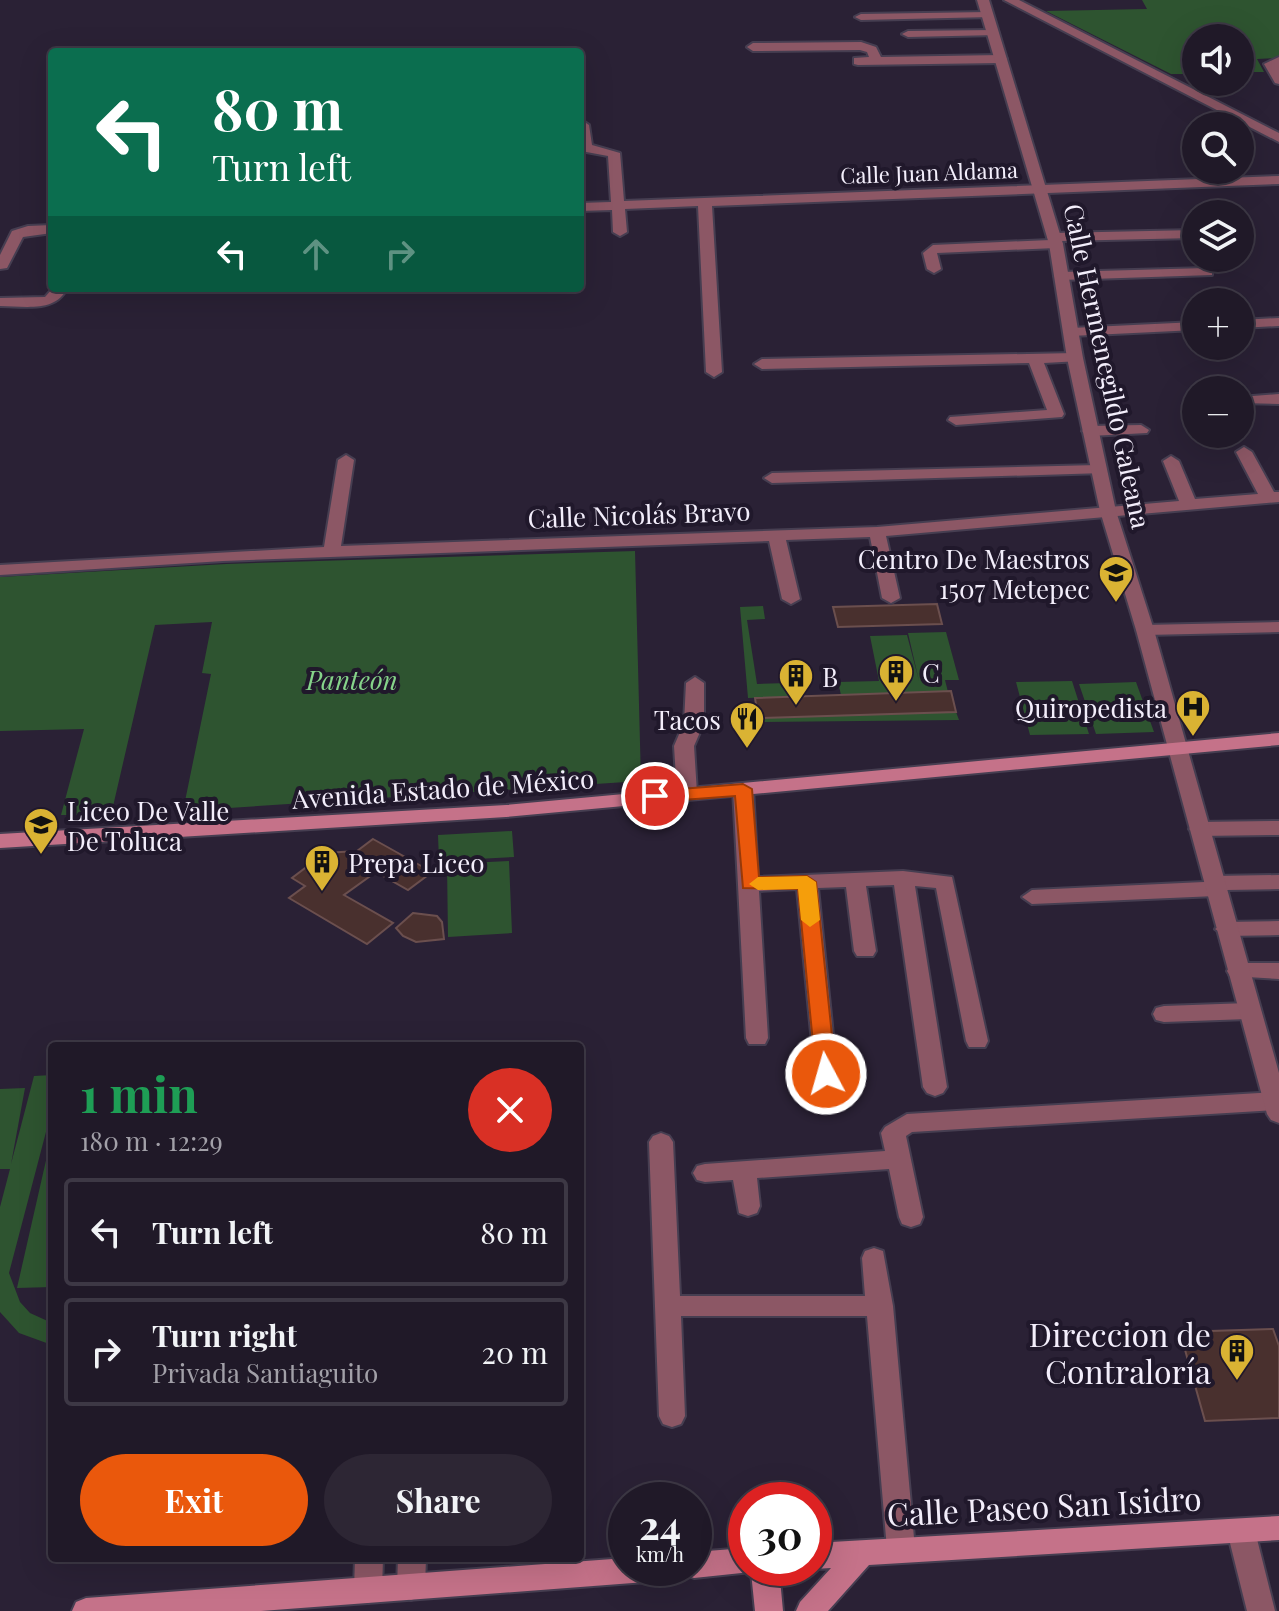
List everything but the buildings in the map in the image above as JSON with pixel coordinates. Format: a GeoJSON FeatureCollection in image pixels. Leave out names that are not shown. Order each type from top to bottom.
{"type":"FeatureCollection","features":[{"type":"Feature","properties":{"kind":"main road"},"geometry":{"type":"LineString","coordinates":[[1176,746],[1279,739]]}},
{"type":"Feature","properties":{"kind":"main road","name":"Avenida Estado de México"},"geometry":{"type":"LineString","coordinates":[[0,841],[476,813],[1176,746]]}},
{"type":"Feature","properties":{"kind":"main road","name":"Calle Paseo San Isidro"},"geometry":{"type":"LineString","coordinates":[[832,1555],[1279,1528]]}},
{"type":"Feature","properties":{"kind":"main road"},"geometry":{"type":"LineString","coordinates":[[810,1611],[863,1552]]}},
{"type":"Feature","properties":{"kind":"main road"},"geometry":{"type":"LineString","coordinates":[[86,1611],[221,1606],[368,1590],[608,1572]]}},
{"type":"Feature","properties":{"kind":"main road"},"geometry":{"type":"LineString","coordinates":[[767,1586],[769,1611]]}},
{"type":"Feature","properties":{"kind":"street","name":"Calle Hermenegildo Galeana"},"geometry":{"type":"LineString","coordinates":[[983,0],[1055,240],[1075,358],[1108,511],[1145,630],[1277,1107]]}},
{"type":"Feature","properties":{"kind":"street"},"geometry":{"type":"LineString","coordinates":[[1010,0],[1279,138]]}},
{"type":"Feature","properties":{"kind":"street"},"geometry":{"type":"LineString","coordinates":[[861,17],[988,15]]}},
{"type":"Feature","properties":{"kind":"street"},"geometry":{"type":"LineString","coordinates":[[908,34],[993,33]]}},
{"type":"Feature","properties":{"kind":"street"},"geometry":{"type":"LineString","coordinates":[[753,47],[866,47],[872,50],[876,60]]}},
{"type":"Feature","properties":{"kind":"street"},"geometry":{"type":"LineString","coordinates":[[858,61],[1001,59]]}},
{"type":"Feature","properties":{"kind":"street"},"geometry":{"type":"LineString","coordinates":[[1276,61],[1270,64],[1279,80]]}},
{"type":"Feature","properties":{"kind":"street"},"geometry":{"type":"LineString","coordinates":[[584,136],[585,147],[614,151],[620,232]]}},
{"type":"Feature","properties":{"kind":"street","name":"Calle Juan Aldama"},"geometry":{"type":"LineString","coordinates":[[584,207],[1279,180]]}},
{"type":"Feature","properties":{"kind":"street"},"geometry":{"type":"LineString","coordinates":[[705,203],[714,372]]}},
{"type":"Feature","properties":{"kind":"street"},"geometry":{"type":"LineString","coordinates":[[2,265],[17,234],[48,229]]}},
{"type":"Feature","properties":{"kind":"street"},"geometry":{"type":"LineString","coordinates":[[934,269],[930,253],[933,249],[1182,235]]}},
{"type":"Feature","properties":{"kind":"street"},"geometry":{"type":"LineString","coordinates":[[1061,276],[1207,272]]}},
{"type":"Feature","properties":{"kind":"street"},"geometry":{"type":"LineString","coordinates":[[0,302],[48,301],[58,292]]}},
{"type":"Feature","properties":{"kind":"street"},"geometry":{"type":"LineString","coordinates":[[1254,323],[1279,322]]}},
{"type":"Feature","properties":{"kind":"street"},"geometry":{"type":"LineString","coordinates":[[1071,332],[1182,327]]}},
{"type":"Feature","properties":{"kind":"street"},"geometry":{"type":"LineString","coordinates":[[762,364],[1075,358]]}},
{"type":"Feature","properties":{"kind":"street"},"geometry":{"type":"LineString","coordinates":[[956,420],[1056,414],[1035,360]]}},
{"type":"Feature","properties":{"kind":"street"},"geometry":{"type":"LineString","coordinates":[[1254,400],[1279,399]]}},
{"type":"Feature","properties":{"kind":"street"},"geometry":{"type":"LineString","coordinates":[[1090,431],[1141,430]]}},
{"type":"Feature","properties":{"kind":"street"},"geometry":{"type":"LineString","coordinates":[[1244,452],[1274,497]]}},
{"type":"Feature","properties":{"kind":"street"},"geometry":{"type":"LineString","coordinates":[[332,551],[346,460]]}},
{"type":"Feature","properties":{"kind":"street"},"geometry":{"type":"LineString","coordinates":[[1171,461],[1188,503]]}},
{"type":"Feature","properties":{"kind":"street"},"geometry":{"type":"LineString","coordinates":[[772,478],[1098,470]]}},
{"type":"Feature","properties":{"kind":"street","name":"Calle Nicolás Bravo"},"geometry":{"type":"LineString","coordinates":[[0,570],[332,551],[877,532],[1274,497]]}},
{"type":"Feature","properties":{"kind":"street"},"geometry":{"type":"LineString","coordinates":[[877,532],[891,598]]}},
{"type":"Feature","properties":{"kind":"street"},"geometry":{"type":"LineString","coordinates":[[776,536],[791,599]]}},
{"type":"Feature","properties":{"kind":"street"},"geometry":{"type":"LineString","coordinates":[[1145,630],[1279,627]]}},
{"type":"Feature","properties":{"kind":"street"},"geometry":{"type":"LineString","coordinates":[[687,793],[684,746],[694,723],[695,683]]}},
{"type":"Feature","properties":{"kind":"street"},"geometry":{"type":"LineString","coordinates":[[743,789],[757,1038]]}},
{"type":"Feature","properties":{"kind":"street"},"geometry":{"type":"LineString","coordinates":[[1199,829],[1279,828]]}},
{"type":"Feature","properties":{"kind":"street"},"geometry":{"type":"LineString","coordinates":[[903,878],[935,1087]]}},
{"type":"Feature","properties":{"kind":"street"},"geometry":{"type":"LineString","coordinates":[[750,884],[934,878],[948,886],[977,1041]]}},
{"type":"Feature","properties":{"kind":"street"},"geometry":{"type":"LineString","coordinates":[[855,880],[865,951]]}},
{"type":"Feature","properties":{"kind":"street"},"geometry":{"type":"LineString","coordinates":[[807,882],[826,1074]]}},
{"type":"Feature","properties":{"kind":"street"},"geometry":{"type":"LineString","coordinates":[[1032,897],[1279,882]]}},
{"type":"Feature","properties":{"kind":"street"},"geometry":{"type":"LineString","coordinates":[[1226,929],[1279,928]]}},
{"type":"Feature","properties":{"kind":"street"},"geometry":{"type":"LineString","coordinates":[[1238,971],[1279,971]]}},
{"type":"Feature","properties":{"kind":"street"},"geometry":{"type":"LineString","coordinates":[[1164,1014],[1248,1011]]}},
{"type":"Feature","properties":{"kind":"street"},"geometry":{"type":"LineString","coordinates":[[911,1217],[893,1133],[907,1123],[1277,1107]]}},
{"type":"Feature","properties":{"kind":"street"},"geometry":{"type":"LineString","coordinates":[[661,1142],[672,1416]]}},
{"type":"Feature","properties":{"kind":"street"},"geometry":{"type":"LineString","coordinates":[[705,1173],[898,1159]]}},
{"type":"Feature","properties":{"kind":"street"},"geometry":{"type":"LineString","coordinates":[[744,1170],[748,1206]]}},
{"type":"Feature","properties":{"kind":"street"},"geometry":{"type":"LineString","coordinates":[[874,1258],[901,1549]]}},
{"type":"Feature","properties":{"kind":"street"},"geometry":{"type":"LineString","coordinates":[[667,1306],[880,1306]]}},
{"type":"Feature","properties":{"kind":"street"},"geometry":{"type":"LineString","coordinates":[[1241,1531],[1261,1611]]}},
{"type":"Feature","properties":{"kind":"street"},"geometry":{"type":"LineString","coordinates":[[368,1590],[369,1562]]}},
{"type":"Feature","properties":{"kind":"street"},"geometry":{"type":"LineString","coordinates":[[411,1587],[412,1562]]}},
{"type":"Feature","properties":{"kind":"green space"},"geometry":{"type":"Polygon","coordinates":[[[1142,0],[1279,0],[1279,58],[1257,59],[1264,72],[1254,72],[1254,24],[1182,24],[1182,74],[1171,74],[1046,11],[1147,9],[1142,0]]]}},
{"type":"Feature","properties":{"kind":"green space","name":"Panteón"},"geometry":{"type":"Polygon","coordinates":[[[635,551],[641,781],[183,811],[211,674],[202,673],[212,622],[155,625],[111,815],[61,815],[84,729],[0,731],[0,577],[226,564],[635,551]]]}},
{"type":"Feature","properties":{"kind":"green space"},"geometry":{"type":"Polygon","coordinates":[[[763,606],[765,619],[747,620],[757,684],[788,683],[790,697],[748,698],[740,607],[763,606]]]}},
{"type":"Feature","properties":{"kind":"green space"},"geometry":{"type":"Polygon","coordinates":[[[946,632],[959,680],[945,680],[948,692],[905,693],[902,681],[891,681],[893,693],[841,695],[838,682],[879,681],[870,636],[907,635],[919,681],[908,633],[946,632]]]}},
{"type":"Feature","properties":{"kind":"green space"},"geometry":{"type":"Polygon","coordinates":[[[1072,681],[1089,734],[1030,735],[1016,682],[1072,681]]]}},
{"type":"Feature","properties":{"kind":"green space"},"geometry":{"type":"Polygon","coordinates":[[[1136,682],[1154,732],[1096,734],[1079,684],[1136,682]]]}},
{"type":"Feature","properties":{"kind":"green space"},"geometry":{"type":"Polygon","coordinates":[[[956,712],[959,720],[758,722],[758,718],[956,712]]]}},
{"type":"Feature","properties":{"kind":"green space"},"geometry":{"type":"Polygon","coordinates":[[[512,831],[514,857],[439,861],[438,835],[512,831]]]}},
{"type":"Feature","properties":{"kind":"green space"},"geometry":{"type":"Polygon","coordinates":[[[509,861],[512,933],[448,937],[447,864],[509,861]]]}},
{"type":"Feature","properties":{"kind":"green space"},"geometry":{"type":"Polygon","coordinates":[[[48,1075],[48,1124],[9,1273],[20,1302],[30,1313],[48,1321],[48,1344],[19,1333],[0,1312],[0,1207],[10,1169],[0,1169],[0,1089],[25,1088],[11,1164],[34,1076],[48,1075]]]}},
{"type":"Feature","properties":{"kind":"green space"},"geometry":{"type":"Polygon","coordinates":[[[48,1152],[48,1287],[17,1288],[48,1152]]]}},
{"type":"Feature","properties":{"kind":"slow traffic"},"geometry":{"type":"LineString","coordinates":[[758,884],[807,882],[810,920]]}},
{"type":"Feature","properties":{"kind":"place","name":"Centro De Maestros 1507 Metepec"},"geometry":{"type":"Point","coordinates":[1116,604]}},
{"type":"Feature","properties":{"kind":"place","name":"C"},"geometry":{"type":"Point","coordinates":[896,703]}},
{"type":"Feature","properties":{"kind":"place","name":"B"},"geometry":{"type":"Point","coordinates":[796,707]}},
{"type":"Feature","properties":{"kind":"place","name":"Quiropedista"},"geometry":{"type":"Point","coordinates":[1193,738]}},
{"type":"Feature","properties":{"kind":"place","name":"Tacos"},"geometry":{"type":"Point","coordinates":[747,750]}},
{"type":"Feature","properties":{"kind":"place","name":"Liceo De Valle De Toluca"},"geometry":{"type":"Point","coordinates":[41,856]}},
{"type":"Feature","properties":{"kind":"place","name":"Prepa Liceo"},"geometry":{"type":"Point","coordinates":[322,893]}},
{"type":"Feature","properties":{"kind":"place","name":"Direccion de Contraloría"},"geometry":{"type":"Point","coordinates":[1237,1382]}},
{"type":"Feature","properties":{"kind":"route"},"geometry":{"type":"LineString","coordinates":[[655,796],[743,789],[750,884],[807,882],[826,1074]]}}]}
